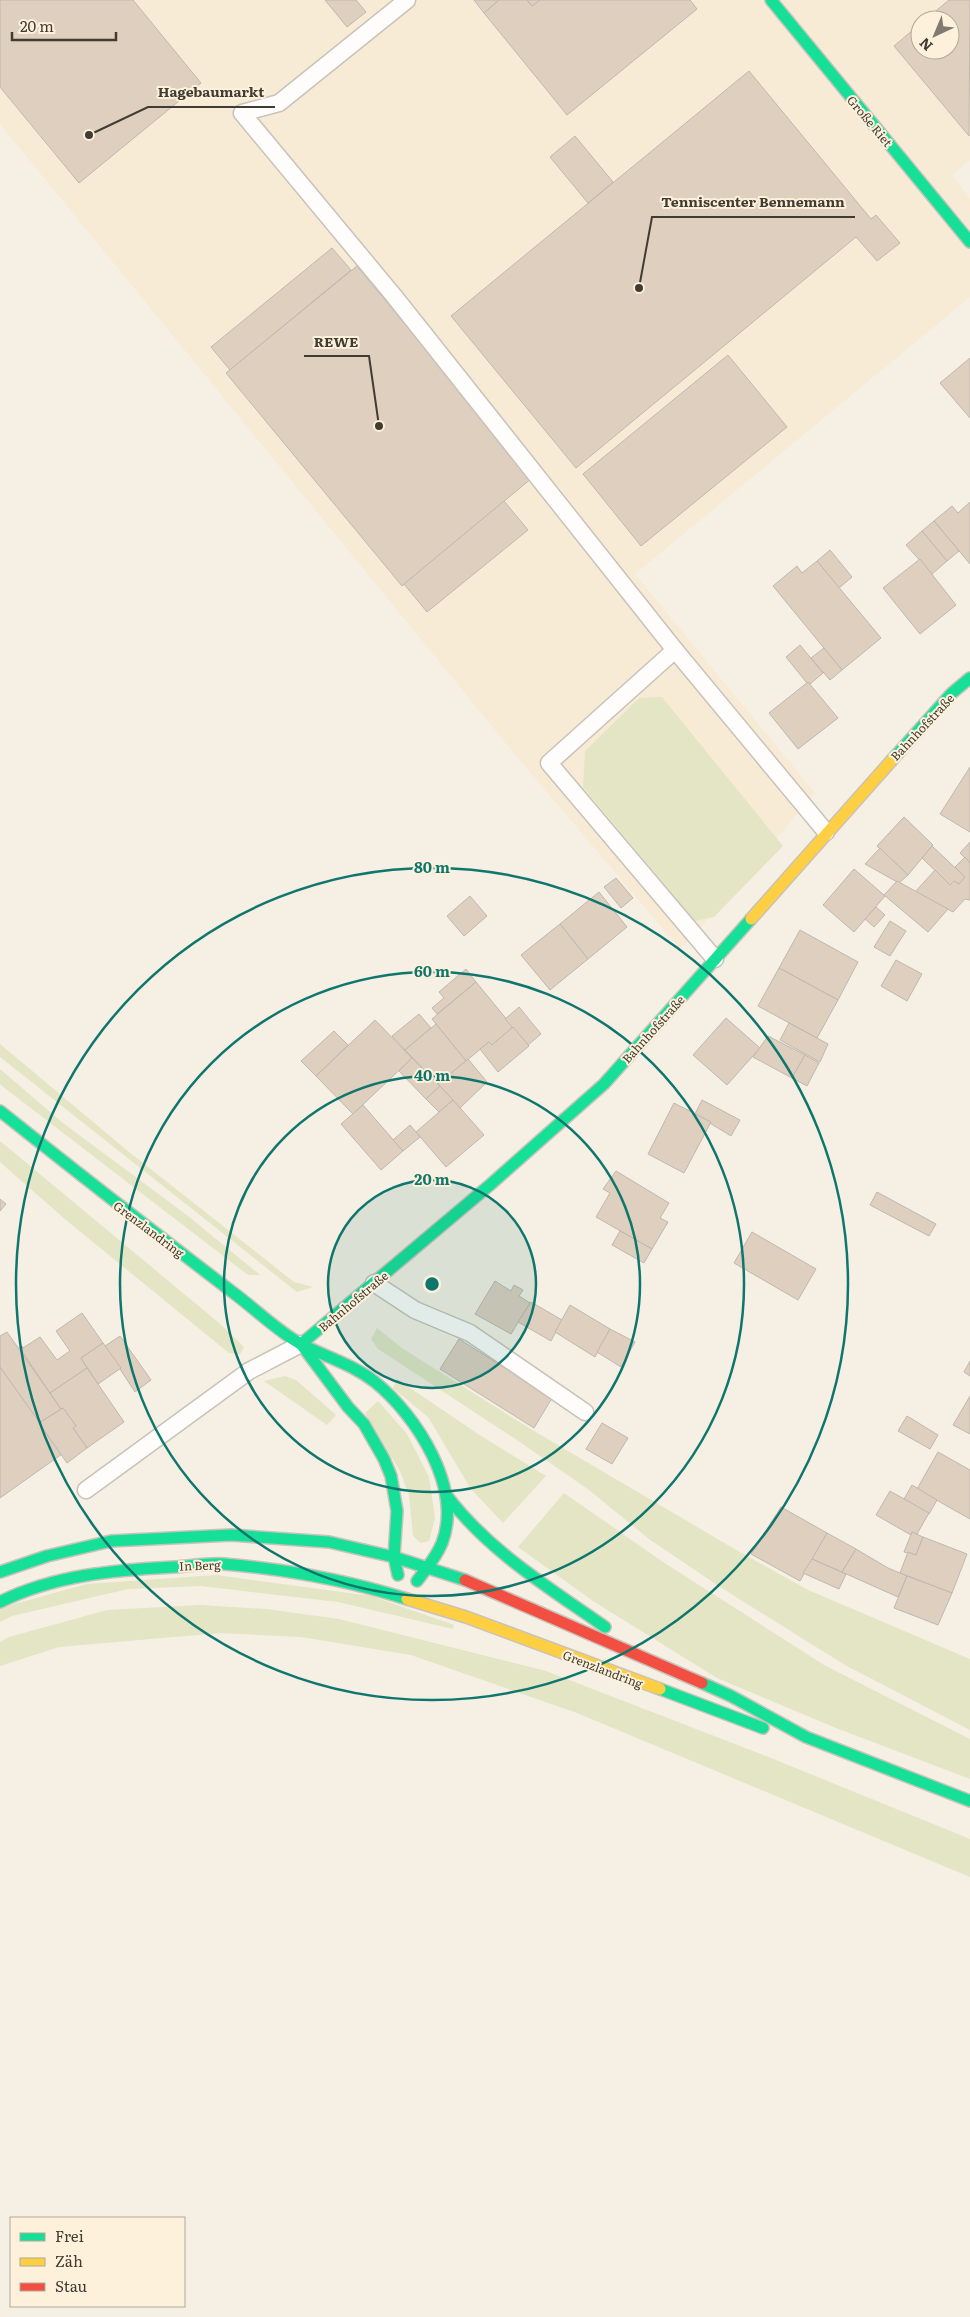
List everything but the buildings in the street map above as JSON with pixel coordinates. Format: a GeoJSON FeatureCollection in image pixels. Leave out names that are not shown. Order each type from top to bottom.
{"type":"FeatureCollection","features":[{"type":"Feature","properties":{"kind":"main road","name":"Große Riet"},"geometry":{"type":"LineString","coordinates":[[771,0],[970,242]]}},
{"type":"Feature","properties":{"kind":"main road","name":"Bahnhofstraße"},"geometry":{"type":"LineString","coordinates":[[301,1344],[491,1184],[604,1084],[826,832],[952,693],[970,678]]}},
{"type":"Feature","properties":{"kind":"main road","name":"Grenzlandring"},"geometry":{"type":"LineString","coordinates":[[0,1111],[107,1197],[301,1344],[348,1407],[364,1424],[384,1459],[391,1476],[397,1511],[394,1557],[402,1597]]}},
{"type":"Feature","properties":{"kind":"main road","name":"Grenzlandring"},"geometry":{"type":"LineString","coordinates":[[301,1344],[336,1357],[374,1381],[395,1400],[428,1446],[447,1496],[448,1523],[441,1548],[430,1568],[402,1597]]}},
{"type":"Feature","properties":{"kind":"main road"},"geometry":{"type":"LineString","coordinates":[[447,1496],[460,1515],[499,1553],[655,1662]]}},
{"type":"Feature","properties":{"kind":"main road"},"geometry":{"type":"LineString","coordinates":[[0,1572],[47,1556],[111,1542],[231,1535],[329,1542],[394,1557]]}},
{"type":"Feature","properties":{"kind":"main road","name":"Grenzlandring"},"geometry":{"type":"LineString","coordinates":[[394,1557],[479,1584],[731,1696],[806,1737],[970,1801]]}},
{"type":"Feature","properties":{"kind":"main road","name":"In Berg"},"geometry":{"type":"LineString","coordinates":[[0,1602],[18,1593],[63,1580],[112,1570],[222,1564],[311,1576],[402,1597]]}},
{"type":"Feature","properties":{"kind":"main road","name":"Grenzlandring"},"geometry":{"type":"LineString","coordinates":[[402,1597],[466,1617],[758,1727],[806,1737]]}},
{"type":"Feature","properties":{"kind":"lane"},"geometry":{"type":"LineString","coordinates":[[407,0],[279,103],[242,113],[412,318],[675,650],[826,832]]}},
{"type":"Feature","properties":{"kind":"lane"},"geometry":{"type":"LineString","coordinates":[[675,650],[550,763],[715,959]]}},
{"type":"Feature","properties":{"kind":"lane"},"geometry":{"type":"LineString","coordinates":[[374,1283],[415,1310],[470,1333],[585,1412]]}},
{"type":"Feature","properties":{"kind":"lane"},"geometry":{"type":"LineString","coordinates":[[86,1490],[249,1371],[301,1344]]}},
{"type":"Feature","properties":{"kind":"shaded area"},"geometry":{"type":"Polygon","coordinates":[[[0,0],[970,0],[970,160],[952,175],[970,198],[970,297],[635,574],[815,793],[694,936],[680,949],[513,752],[0,124],[0,0]]]}},
{"type":"Feature","properties":{"kind":"green space"},"geometry":{"type":"Polygon","coordinates":[[[662,697],[783,846],[714,917],[695,921],[583,787],[585,751],[639,698],[662,697]]]}},
{"type":"Feature","properties":{"kind":"green space"},"geometry":{"type":"Polygon","coordinates":[[[0,1044],[129,1152],[294,1282],[313,1287],[297,1292],[0,1057],[0,1044]]]}},
{"type":"Feature","properties":{"kind":"green space"},"geometry":{"type":"Polygon","coordinates":[[[0,1069],[63,1123],[188,1216],[260,1275],[248,1275],[6,1089],[0,1084],[0,1069]]]}},
{"type":"Feature","properties":{"kind":"green space"},"geometry":{"type":"Polygon","coordinates":[[[0,1141],[219,1323],[244,1347],[240,1354],[229,1353],[66,1220],[0,1162],[0,1141]]]}},
{"type":"Feature","properties":{"kind":"green space"},"geometry":{"type":"Polygon","coordinates":[[[377,1328],[402,1348],[534,1431],[738,1551],[808,1590],[970,1659],[970,1730],[845,1665],[717,1585],[649,1539],[589,1490],[517,1440],[378,1349],[371,1339],[377,1328]]]}},
{"type":"Feature","properties":{"kind":"green space"},"geometry":{"type":"Polygon","coordinates":[[[285,1376],[296,1380],[336,1415],[327,1425],[264,1381],[285,1376]]]}},
{"type":"Feature","properties":{"kind":"green space"},"geometry":{"type":"Polygon","coordinates":[[[397,1379],[475,1432],[546,1476],[503,1523],[471,1489],[428,1417],[393,1388],[397,1379]]]}},
{"type":"Feature","properties":{"kind":"green space"},"geometry":{"type":"Polygon","coordinates":[[[378,1401],[407,1434],[429,1477],[435,1518],[429,1541],[421,1543],[413,1536],[409,1495],[400,1471],[365,1413],[378,1401]]]}},
{"type":"Feature","properties":{"kind":"green space"},"geometry":{"type":"Polygon","coordinates":[[[564,1493],[663,1562],[824,1665],[970,1739],[970,1779],[836,1728],[717,1678],[593,1601],[518,1547],[564,1493]]]}},
{"type":"Feature","properties":{"kind":"green space"},"geometry":{"type":"Polygon","coordinates":[[[216,1575],[371,1596],[454,1625],[453,1629],[338,1602],[201,1586],[128,1589],[12,1616],[0,1622],[0,1608],[87,1584],[216,1575]]]}},
{"type":"Feature","properties":{"kind":"green space"},"geometry":{"type":"Polygon","coordinates":[[[200,1605],[266,1609],[339,1619],[546,1671],[771,1758],[970,1839],[970,1877],[577,1713],[411,1655],[301,1637],[220,1633],[59,1647],[0,1666],[0,1642],[9,1637],[107,1610],[200,1605]]]}},
{"type":"Feature","properties":{"kind":"traffic: fast"},"geometry":{"type":"LineString","coordinates":[[771,0],[970,242]]}},
{"type":"Feature","properties":{"kind":"traffic: fast"},"geometry":{"type":"LineString","coordinates":[[892,760],[952,693],[970,678]]}},
{"type":"Feature","properties":{"kind":"traffic: fast"},"geometry":{"type":"LineString","coordinates":[[301,1344],[491,1184],[604,1084],[751,919]]}},
{"type":"Feature","properties":{"kind":"traffic: fast"},"geometry":{"type":"LineString","coordinates":[[0,1111],[285,1334],[301,1344],[357,1370],[391,1396],[420,1433],[432,1455],[441,1477],[446,1499],[447,1522],[442,1543],[434,1558],[417,1581]]}},
{"type":"Feature","properties":{"kind":"traffic: fast"},"geometry":{"type":"LineString","coordinates":[[301,1344],[348,1407],[364,1424],[384,1459],[391,1476],[397,1511],[394,1557],[398,1575]]}},
{"type":"Feature","properties":{"kind":"traffic: fast"},"geometry":{"type":"LineString","coordinates":[[447,1496],[464,1516],[501,1552],[541,1583],[605,1627]]}},
{"type":"Feature","properties":{"kind":"traffic: fast"},"geometry":{"type":"LineString","coordinates":[[0,1572],[47,1556],[111,1541],[231,1535],[329,1542],[394,1557],[465,1580]]}},
{"type":"Feature","properties":{"kind":"traffic: fast"},"geometry":{"type":"LineString","coordinates":[[0,1602],[21,1593],[63,1580],[107,1572],[205,1564],[246,1566],[316,1577],[407,1599]]}},
{"type":"Feature","properties":{"kind":"traffic: fast"},"geometry":{"type":"LineString","coordinates":[[702,1683],[731,1696],[806,1737],[970,1801]]}},
{"type":"Feature","properties":{"kind":"traffic: fast"},"geometry":{"type":"LineString","coordinates":[[660,1689],[763,1728]]}},
{"type":"Feature","properties":{"kind":"traffic: slow"},"geometry":{"type":"LineString","coordinates":[[751,919],[892,760]]}},
{"type":"Feature","properties":{"kind":"traffic: slow"},"geometry":{"type":"LineString","coordinates":[[407,1599],[466,1617],[660,1689]]}},
{"type":"Feature","properties":{"kind":"traffic: jam"},"geometry":{"type":"LineString","coordinates":[[465,1580],[702,1683]]}},
{"type":"Feature","properties":{"kind":"place","name":"Hagebaumarkt"},"geometry":{"type":"Point","coordinates":[89,135]}},
{"type":"Feature","properties":{"kind":"place","name":"Tenniscenter Bennemann"},"geometry":{"type":"Point","coordinates":[639,288]}},
{"type":"Feature","properties":{"kind":"place","name":"REWE"},"geometry":{"type":"Point","coordinates":[379,426]}}]}
